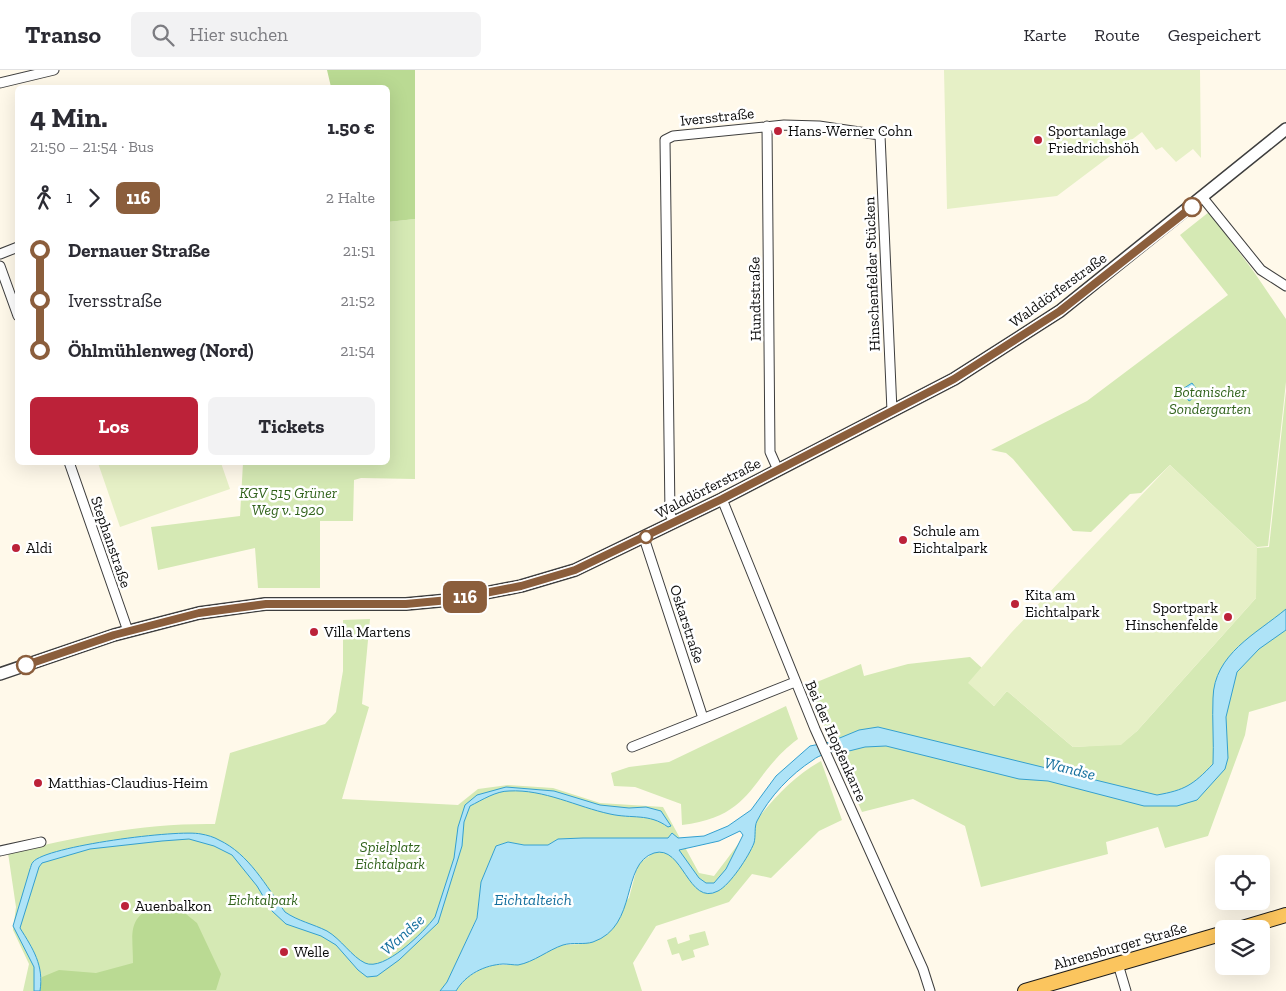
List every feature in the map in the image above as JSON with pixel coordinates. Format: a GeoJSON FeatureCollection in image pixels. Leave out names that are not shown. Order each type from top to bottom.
{"type":"FeatureCollection","features":[{"type":"Feature","properties":{"kind":"main road"},"geometry":{"type":"LineString","coordinates":[[1269,920],[1286,915]]}},
{"type":"Feature","properties":{"kind":"main road","name":"Ahrensburger Straße"},"geometry":{"type":"LineString","coordinates":[[1025,991],[1215,936]]}},
{"type":"Feature","properties":{"kind":"street"},"geometry":{"type":"LineString","coordinates":[[0,83],[54,70]]}},
{"type":"Feature","properties":{"kind":"street","name":"Hinschenfelder Stücken"},"geometry":{"type":"LineString","coordinates":[[766,126],[819,126],[880,135],[892,411]]}},
{"type":"Feature","properties":{"kind":"street","name":"Hundtstraße"},"geometry":{"type":"LineString","coordinates":[[766,126],[770,452],[778,470]]}},
{"type":"Feature","properties":{"kind":"street","name":"Iversstraße"},"geometry":{"type":"LineString","coordinates":[[674,523],[670,514],[665,140],[673,136],[766,126]]}},
{"type":"Feature","properties":{"kind":"street","name":"Walddörferstraße"},"geometry":{"type":"LineString","coordinates":[[0,674],[128,631],[199,613],[244,605],[406,604],[449,600],[521,586],[575,570],[722,499],[954,379],[1060,311],[1203,198],[1286,129]]}},
{"type":"Feature","properties":{"kind":"street"},"geometry":{"type":"LineString","coordinates":[[1203,198],[1260,270],[1286,286]]}},
{"type":"Feature","properties":{"kind":"street"},"geometry":{"type":"LineString","coordinates":[[0,254],[15,248]]}},
{"type":"Feature","properties":{"kind":"street"},"geometry":{"type":"LineString","coordinates":[[0,266],[15,308]]}},
{"type":"Feature","properties":{"kind":"street","name":"Stephanstraße"},"geometry":{"type":"LineString","coordinates":[[70,465],[128,631]]}},
{"type":"Feature","properties":{"kind":"street","name":"Bei der Hopfenkarre"},"geometry":{"type":"LineString","coordinates":[[722,499],[795,682],[829,762],[923,969],[930,991]]}},
{"type":"Feature","properties":{"kind":"street","name":"Oskarstraße"},"geometry":{"type":"LineString","coordinates":[[644,538],[703,718]]}},
{"type":"Feature","properties":{"kind":"street"},"geometry":{"type":"LineString","coordinates":[[632,747],[795,682]]}},
{"type":"Feature","properties":{"kind":"street"},"geometry":{"type":"LineString","coordinates":[[0,851],[41,842]]}},
{"type":"Feature","properties":{"kind":"street"},"geometry":{"type":"LineString","coordinates":[[1118,964],[1126,991]]}},
{"type":"Feature","properties":{"kind":"green space"},"geometry":{"type":"Polygon","coordinates":[[[327,70],[415,70],[415,219],[390,222],[390,85],[331,85],[327,70]]]}},
{"type":"Feature","properties":{"kind":"green space","name":"Sportanlage Friedrichshöh"},"geometry":{"type":"Polygon","coordinates":[[[944,70],[1200,70],[1201,158],[1193,149],[1176,162],[1162,147],[1156,150],[1142,132],[1057,196],[947,209],[944,70]]]}},
{"type":"Feature","properties":{"kind":"green space","name":"Botanischer Sondergarten"},"geometry":{"type":"Polygon","coordinates":[[[1209,212],[1286,319],[1286,382],[1268,546],[1257,547],[1170,465],[1141,493],[1130,494],[1091,532],[1073,531],[1013,459],[1006,453],[991,450],[1087,401],[1228,295],[1180,235],[1209,212]]]}},
{"type":"Feature","properties":{"kind":"green space","name":"KGV 515 Grüner Weg v. 1920"},"geometry":{"type":"Polygon","coordinates":[[[415,219],[415,479],[361,478],[354,480],[353,521],[320,521],[320,588],[258,588],[255,548],[158,570],[151,527],[240,516],[243,465],[390,465],[390,222],[415,219]]]}},
{"type":"Feature","properties":{"kind":"green space"},"geometry":{"type":"Polygon","coordinates":[[[1286,391],[1286,701],[1249,712],[1245,735],[1208,836],[1165,848],[1158,827],[1106,842],[1108,854],[981,887],[965,826],[913,799],[862,812],[807,686],[861,664],[864,676],[908,664],[970,657],[982,668],[969,683],[994,706],[1007,691],[1073,747],[1121,744],[1137,731],[1256,598],[1255,548],[1269,547],[1286,391]]]}},
{"type":"Feature","properties":{"kind":"green space"},"geometry":{"type":"Polygon","coordinates":[[[99,465],[222,465],[230,489],[120,527],[99,465]]]}},
{"type":"Feature","properties":{"kind":"green space"},"geometry":{"type":"Polygon","coordinates":[[[1170,465],[1257,547],[1256,598],[1137,731],[1121,745],[1073,747],[1007,691],[994,706],[968,683],[1011,633],[1170,465]]]}},
{"type":"Feature","properties":{"kind":"green space","name":"Eichtalpark"},"geometry":{"type":"Polygon","coordinates":[[[370,619],[362,704],[369,707],[342,799],[458,805],[478,789],[508,785],[553,788],[600,803],[663,807],[699,873],[714,876],[775,798],[805,771],[821,761],[842,820],[819,831],[771,878],[752,874],[729,902],[656,926],[633,963],[642,991],[456,991],[466,978],[481,969],[494,965],[518,965],[562,945],[581,944],[629,898],[638,864],[652,854],[583,838],[558,839],[548,845],[524,845],[508,842],[496,846],[481,882],[477,917],[447,983],[440,991],[23,991],[29,964],[13,930],[16,907],[8,853],[111,832],[162,826],[215,824],[230,753],[325,724],[336,712],[343,671],[343,620],[370,619]]]}},
{"type":"Feature","properties":{"kind":"green space"},"geometry":{"type":"Polygon","coordinates":[[[786,706],[798,739],[782,753],[738,803],[724,813],[706,820],[682,825],[681,804],[635,787],[614,786],[611,773],[629,767],[669,762],[786,706]]]}},
{"type":"Feature","properties":{"kind":"green space"},"geometry":{"type":"Polygon","coordinates":[[[157,904],[175,905],[197,923],[221,974],[216,990],[40,991],[42,977],[59,970],[96,973],[133,963],[133,928],[140,915],[157,904]]]}},
{"type":"Feature","properties":{"kind":"green space"},"geometry":{"type":"Polygon","coordinates":[[[705,931],[709,945],[693,950],[695,957],[682,961],[679,953],[672,955],[667,940],[676,937],[678,944],[690,940],[689,935],[705,931]]]}},
{"type":"Feature","properties":{"kind":"water"},"geometry":{"type":"Polygon","coordinates":[[[1192,383],[1200,394],[1189,401],[1181,390],[1192,383]]]}},
{"type":"Feature","properties":{"kind":"water","name":"Eichtalteich"},"geometry":{"type":"Polygon","coordinates":[[[1286,609],[1286,630],[1259,649],[1237,672],[1226,717],[1228,758],[1225,769],[1197,800],[1177,806],[1144,806],[1048,781],[1019,779],[886,746],[865,747],[841,753],[837,750],[818,757],[805,766],[774,795],[757,821],[754,843],[748,855],[739,870],[723,888],[708,894],[699,891],[672,857],[664,853],[654,853],[644,859],[637,869],[624,910],[617,923],[607,934],[590,943],[563,945],[518,965],[503,964],[483,968],[465,980],[456,991],[440,991],[447,982],[477,918],[481,882],[496,846],[508,842],[524,845],[548,845],[558,839],[668,838],[672,833],[678,838],[704,836],[728,826],[751,810],[776,776],[810,746],[830,742],[859,730],[878,727],[1157,795],[1182,789],[1194,782],[1213,764],[1213,698],[1215,683],[1221,669],[1239,646],[1286,609]],[[740,831],[719,841],[679,850],[699,878],[706,883],[714,883],[726,869],[743,835],[740,831]]]}},
{"type":"Feature","properties":{"kind":"water"},"geometry":{"type":"Polygon","coordinates":[[[506,787],[554,791],[600,805],[629,808],[646,807],[661,811],[671,826],[668,827],[647,818],[610,814],[535,793],[504,791],[494,794],[470,806],[464,822],[462,846],[438,923],[399,960],[377,976],[367,977],[358,970],[336,945],[321,936],[286,924],[272,911],[257,886],[232,855],[214,846],[189,839],[90,849],[42,863],[39,867],[20,928],[33,950],[39,965],[40,991],[34,991],[34,967],[13,926],[31,865],[43,856],[86,845],[142,836],[188,833],[210,836],[230,846],[248,862],[264,881],[285,912],[327,931],[360,960],[373,964],[382,962],[403,949],[435,917],[454,858],[458,827],[465,805],[477,795],[506,787]]]}},
{"type":"Feature","properties":{"kind":"bus line","name":"116"},"geometry":{"type":"LineString","coordinates":[[26,665],[151,624],[244,605],[406,604],[449,600],[521,586],[575,570],[722,499],[954,379],[1060,311],[1192,207]]}},
{"type":"Feature","properties":{"kind":"place","name":"Hans-Werner Cohn"},"geometry":{"type":"Point","coordinates":[778,131]}},
{"type":"Feature","properties":{"kind":"place","name":"Sportanlage Friedrichshöh"},"geometry":{"type":"Point","coordinates":[1038,140]}},
{"type":"Feature","properties":{"kind":"place","name":"Schule am Eichtalpark"},"geometry":{"type":"Point","coordinates":[903,540]}},
{"type":"Feature","properties":{"kind":"place","name":"Aldi"},"geometry":{"type":"Point","coordinates":[16,548]}},
{"type":"Feature","properties":{"kind":"place","name":"Kita am Eichtalpark"},"geometry":{"type":"Point","coordinates":[1015,604]}},
{"type":"Feature","properties":{"kind":"place","name":"Sportpark Hinschenfelde"},"geometry":{"type":"Point","coordinates":[1228,617]}},
{"type":"Feature","properties":{"kind":"place","name":"Villa Martens"},"geometry":{"type":"Point","coordinates":[314,632]}},
{"type":"Feature","properties":{"kind":"place","name":"Matthias-Claudius-Heim"},"geometry":{"type":"Point","coordinates":[38,783]}},
{"type":"Feature","properties":{"kind":"place","name":"Auenbalkon"},"geometry":{"type":"Point","coordinates":[125,906]}},
{"type":"Feature","properties":{"kind":"place","name":"Welle"},"geometry":{"type":"Point","coordinates":[284,952]}},
{"type":"Feature","properties":{"kind":"water label","name":"Wandse"},"geometry":{"type":"Point","coordinates":[1070,768]}},
{"type":"Feature","properties":{"kind":"water label","name":"Wandse"},"geometry":{"type":"Point","coordinates":[402,934]}},
{"type":"Feature","properties":{"kind":"park label","name":"Spielplatz Eichtalpark"},"geometry":{"type":"Point","coordinates":[390,856]}}]}
